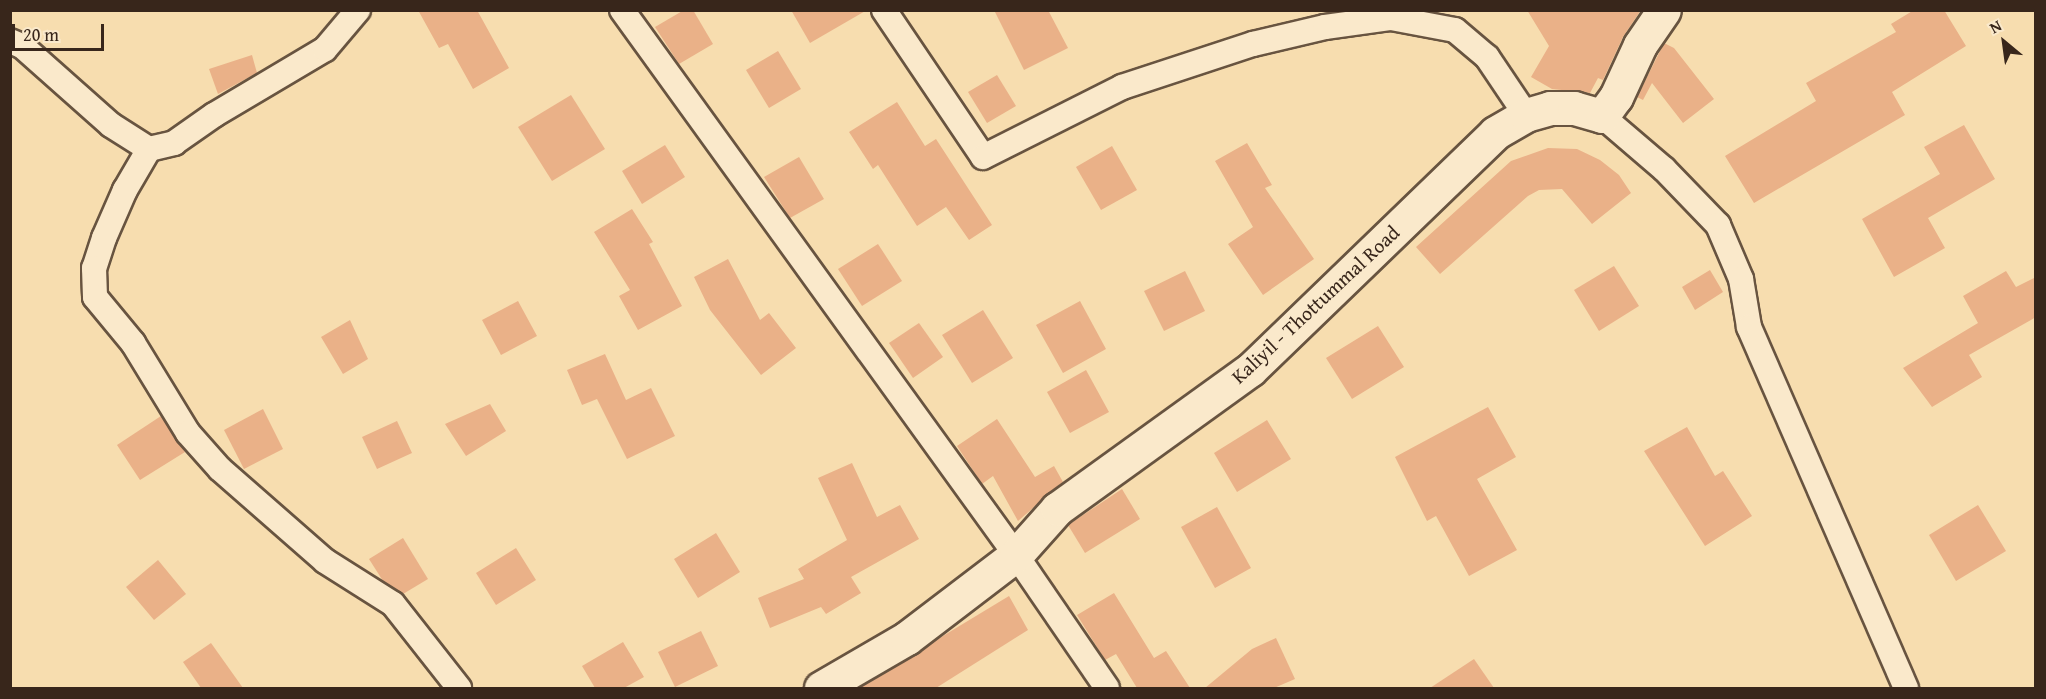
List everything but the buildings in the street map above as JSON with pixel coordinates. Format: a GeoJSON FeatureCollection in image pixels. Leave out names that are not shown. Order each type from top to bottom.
{"type":"FeatureCollection","features":[{"type":"Feature","properties":{"kind":"main road"},"geometry":{"type":"LineString","coordinates":[[1602,116],[1617,98],[1640,45],[1664,10]]}},
{"type":"Feature","properties":{"kind":"main road","name":"Kaliyil - Thottummal Road"},"geometry":{"type":"LineString","coordinates":[[821,688],[907,638],[1016,555],[1057,509],[1250,370],[1494,133],[1526,115],[1550,108],[1574,108],[1602,116]]}},
{"type":"Feature","properties":{"kind":"street"},"geometry":{"type":"LineString","coordinates":[[10,41],[22,46],[111,125],[149,149],[174,143],[214,115],[325,49],[358,10]]}},
{"type":"Feature","properties":{"kind":"street"},"geometry":{"type":"LineString","coordinates":[[622,10],[1016,555],[1107,688]]}},
{"type":"Feature","properties":{"kind":"street"},"geometry":{"type":"LineString","coordinates":[[884,10],[983,157],[1122,87],[1253,44],[1325,27],[1391,18],[1455,30],[1488,57],[1526,115]]}},
{"type":"Feature","properties":{"kind":"street"},"geometry":{"type":"LineString","coordinates":[[1602,116],[1664,169],[1718,225],[1741,279],[1749,327],[1906,688]]}},
{"type":"Feature","properties":{"kind":"street"},"geometry":{"type":"LineString","coordinates":[[149,149],[125,190],[104,238],[94,268],[95,297],[133,343],[188,433],[220,469],[325,561],[393,604],[459,688]]}}]}
